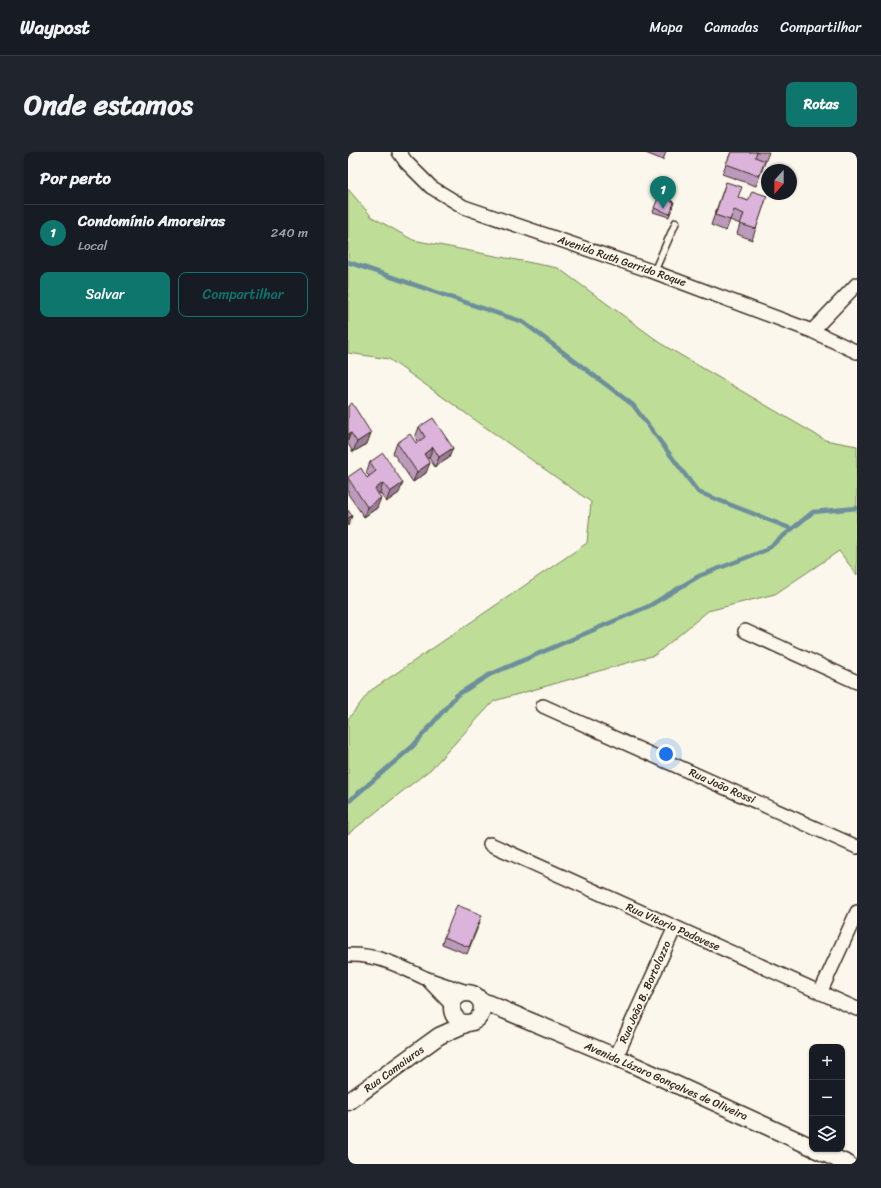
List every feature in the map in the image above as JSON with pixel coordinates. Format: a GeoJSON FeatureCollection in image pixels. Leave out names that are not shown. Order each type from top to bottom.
{"type":"FeatureCollection","features":[{"type":"Feature","properties":{"kind":"street","name":"Avenida Ruth Garrido Roque"},"geometry":{"type":"LineString","coordinates":[[399,152],[406,162],[431,187],[464,207],[654,272],[812,330],[857,352]]}},
{"type":"Feature","properties":{"kind":"street"},"geometry":{"type":"LineString","coordinates":[[812,330],[857,284]]}},
{"type":"Feature","properties":{"kind":"street"},"geometry":{"type":"LineString","coordinates":[[746,631],[857,682]]}},
{"type":"Feature","properties":{"kind":"street","name":"Rua João Rossi"},"geometry":{"type":"LineString","coordinates":[[543,706],[857,847]]}},
{"type":"Feature","properties":{"kind":"street","name":"Rua Vitorio Padovese"},"geometry":{"type":"LineString","coordinates":[[490,844],[857,1009]]}},
{"type":"Feature","properties":{"kind":"street"},"geometry":{"type":"LineString","coordinates":[[820,993],[857,912]]}},
{"type":"Feature","properties":{"kind":"street","name":"Rua João B. Bortolozzo"},"geometry":{"type":"LineString","coordinates":[[616,1058],[674,927]]}},
{"type":"Feature","properties":{"kind":"street","name":"Avenida Lázaro Gonçalves de Oliveira"},"geometry":{"type":"LineString","coordinates":[[348,955],[381,959],[404,967],[477,1002],[518,1016],[616,1058],[809,1147]]}},
{"type":"Feature","properties":{"kind":"street","name":"Avenida Lázaro Gonçalves de Oliveira"},"geometry":{"type":"LineString","coordinates":[[426,978],[452,1007]]}},
{"type":"Feature","properties":{"kind":"street"},"geometry":{"type":"LineString","coordinates":[[468,1023],[457,1019],[452,1007],[455,999],[464,993],[477,1002]]}},
{"type":"Feature","properties":{"kind":"street","name":"Rua Camaiuras"},"geometry":{"type":"LineString","coordinates":[[348,1102],[439,1036],[468,1023],[474,1022],[479,1018],[477,1002]]}},
{"type":"Feature","properties":{"kind":"street","name":"Rua Camaiuras"},"geometry":{"type":"LineString","coordinates":[[439,1036],[452,1007]]}},
{"type":"Feature","properties":{"kind":"street"},"geometry":{"type":"LineString","coordinates":[[822,1152],[848,1164]]}},
{"type":"Feature","properties":{"kind":"lane"},"geometry":{"type":"LineString","coordinates":[[654,272],[676,222]]}},
{"type":"Feature","properties":{"kind":"green space"},"geometry":{"type":"Polygon","coordinates":[[[348,189],[372,217],[413,240],[558,268],[665,346],[825,440],[857,446],[857,575],[839,551],[775,594],[708,611],[655,655],[494,701],[431,769],[348,834],[348,719],[370,691],[587,543],[591,502],[389,359],[348,353],[348,189]]]}},
{"type":"Feature","properties":{"kind":"building"},"geometry":{"type":"Polygon","coordinates":[[[731,152],[757,152],[755,157],[765,161],[764,164],[761,164],[759,176],[726,164],[731,152]]]}},
{"type":"Feature","properties":{"kind":"building"},"geometry":{"type":"Polygon","coordinates":[[[726,182],[742,187],[738,197],[748,201],[752,191],[761,194],[761,200],[766,200],[756,229],[740,224],[744,214],[734,210],[730,220],[715,215],[726,182]]]}},
{"type":"Feature","properties":{"kind":"building"},"geometry":{"type":"Polygon","coordinates":[[[659,196],[674,202],[670,214],[654,208],[659,196]]]}},
{"type":"Feature","properties":{"kind":"building"},"geometry":{"type":"Polygon","coordinates":[[[352,403],[371,433],[357,442],[351,433],[348,434],[348,406],[352,403]]]}},
{"type":"Feature","properties":{"kind":"building"},"geometry":{"type":"Polygon","coordinates":[[[433,418],[453,448],[439,457],[433,447],[424,454],[430,463],[417,472],[397,443],[410,434],[416,443],[425,437],[419,427],[433,418]]]}},
{"type":"Feature","properties":{"kind":"building"},"geometry":{"type":"Polygon","coordinates":[[[383,453],[403,483],[390,492],[383,483],[375,489],[381,498],[367,507],[348,477],[361,468],[367,478],[376,471],[370,462],[383,453]]]}},
{"type":"Feature","properties":{"kind":"building"},"geometry":{"type":"Polygon","coordinates":[[[348,510],[352,516],[348,518],[348,510]]]}},
{"type":"Feature","properties":{"kind":"building"},"geometry":{"type":"Polygon","coordinates":[[[457,905],[482,915],[469,947],[444,937],[457,905]]]}},
{"type":"Feature","properties":{"kind":"waterway"},"geometry":{"type":"LineString","coordinates":[[348,262],[523,322],[633,405],[698,492],[792,529]]}},
{"type":"Feature","properties":{"kind":"waterway"},"geometry":{"type":"LineString","coordinates":[[348,802],[413,746],[457,695],[489,675],[649,606],[699,576],[766,550],[813,512],[857,508]]}},
{"type":"Feature","properties":{"kind":"place","name":"Condomínio Amoreiras"},"geometry":{"type":"Point","coordinates":[663,209]}}]}
